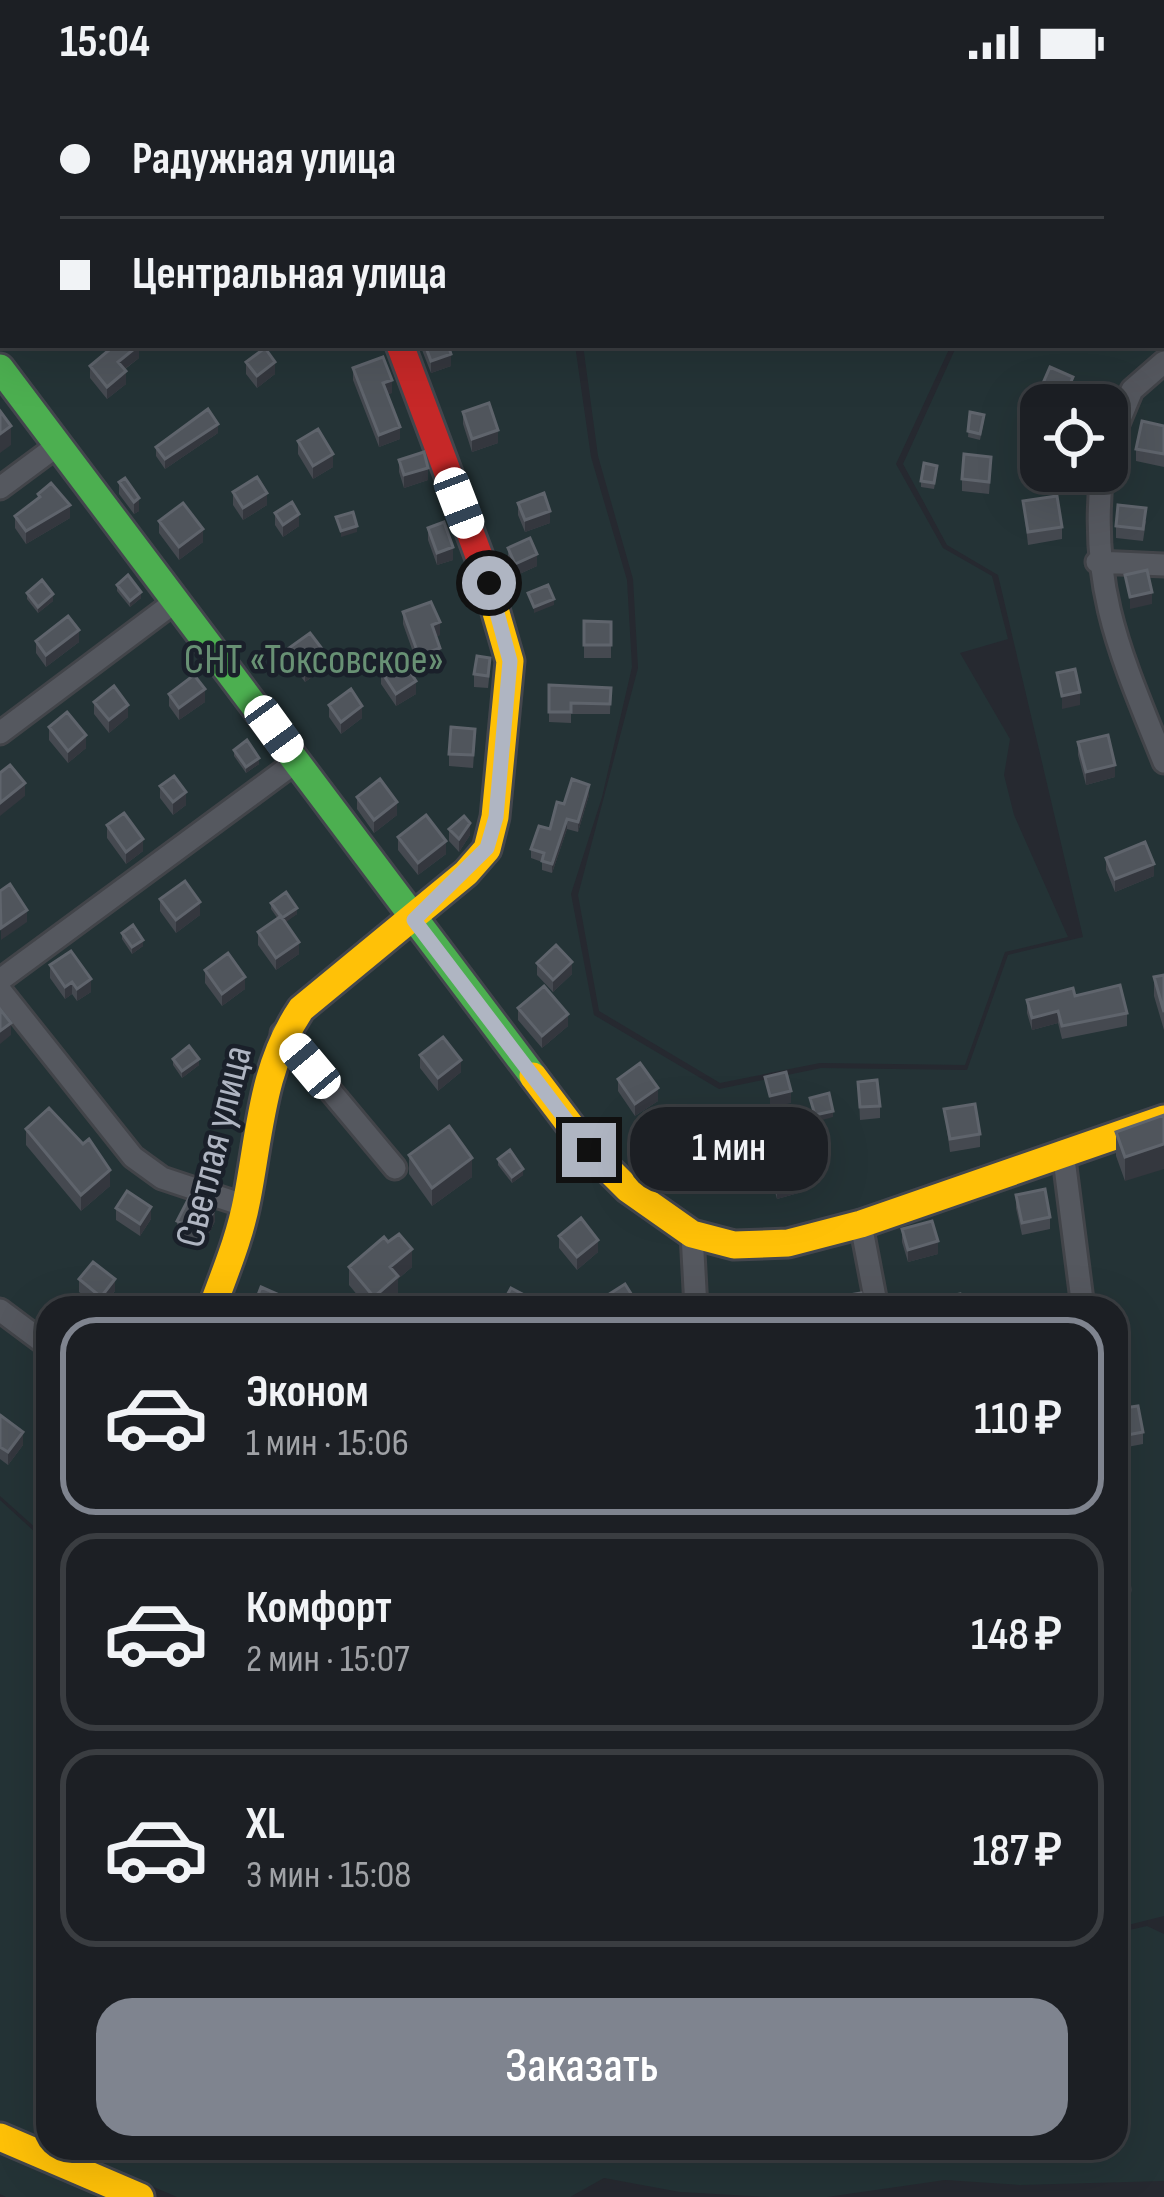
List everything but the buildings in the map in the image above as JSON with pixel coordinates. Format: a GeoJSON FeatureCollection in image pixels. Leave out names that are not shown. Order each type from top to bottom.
{"type":"FeatureCollection","features":[{"type":"Feature","properties":{"kind":"street","name":"Светлая улица"},"geometry":{"type":"LineString","coordinates":[[216,1296],[246,1206],[271,1062],[282,1033],[301,1010],[414,920],[487,848],[496,817],[510,661],[489,583],[401,348]]}},
{"type":"Feature","properties":{"kind":"street"},"geometry":{"type":"LineString","coordinates":[[1128,400],[1132,390],[1164,362]]}},
{"type":"Feature","properties":{"kind":"street"},"geometry":{"type":"LineString","coordinates":[[0,368],[589,1150],[628,1189],[692,1234],[734,1245],[788,1243],[861,1224],[1164,1119]]}},
{"type":"Feature","properties":{"kind":"street"},"geometry":{"type":"LineString","coordinates":[[0,488],[58,446]]}},
{"type":"Feature","properties":{"kind":"street"},"geometry":{"type":"LineString","coordinates":[[1101,492],[1097,562],[1122,656],[1164,762]]}},
{"type":"Feature","properties":{"kind":"street"},"geometry":{"type":"LineString","coordinates":[[1097,562],[1164,566]]}},
{"type":"Feature","properties":{"kind":"street"},"geometry":{"type":"LineString","coordinates":[[0,733],[176,601]]}},
{"type":"Feature","properties":{"kind":"street"},"geometry":{"type":"LineString","coordinates":[[0,980],[297,761]]}},
{"type":"Feature","properties":{"kind":"street"},"geometry":{"type":"LineString","coordinates":[[0,990],[133,1157],[162,1178],[246,1206]]}},
{"type":"Feature","properties":{"kind":"street"},"geometry":{"type":"LineString","coordinates":[[282,1033],[395,1168]]}},
{"type":"Feature","properties":{"kind":"street"},"geometry":{"type":"LineString","coordinates":[[1063,1151],[1081,1296]]}},
{"type":"Feature","properties":{"kind":"street"},"geometry":{"type":"LineString","coordinates":[[861,1224],[875,1296]]}},
{"type":"Feature","properties":{"kind":"street"},"geometry":{"type":"LineString","coordinates":[[692,1234],[696,1296]]}},
{"type":"Feature","properties":{"kind":"street"},"geometry":{"type":"LineString","coordinates":[[0,1310],[36,1337]]}},
{"type":"Feature","properties":{"kind":"street"},"geometry":{"type":"LineString","coordinates":[[0,2137],[36,2152]]}},
{"type":"Feature","properties":{"kind":"street"},"geometry":{"type":"LineString","coordinates":[[54,2160],[140,2197]]}},
{"type":"Feature","properties":{"kind":"green space","name":"СНТ «Токсовское»"},"geometry":{"type":"Polygon","coordinates":[[[0,348],[575,348],[591,457],[627,580],[632,667],[602,797],[571,894],[594,1015],[719,1089],[821,1068],[967,1070],[1008,955],[1083,937],[998,575],[947,545],[903,464],[956,348],[1164,348],[1164,1916],[1128,1925],[1128,1296],[36,1296],[36,1528],[0,1496],[0,348]]]}},
{"type":"Feature","properties":{"kind":"green space"},"geometry":{"type":"Polygon","coordinates":[[[583,348],[950,348],[896,464],[943,548],[992,576],[1008,639],[960,653],[1010,739],[1004,775],[1014,815],[1068,937],[1005,952],[965,1065],[820,1063],[720,1083],[599,1011],[578,895],[638,668],[633,579],[598,456],[583,348]]]}},
{"type":"Feature","properties":{"kind":"green space"},"geometry":{"type":"Polygon","coordinates":[[[0,1500],[36,1533],[36,2137],[0,2121],[0,1500]]]}},
{"type":"Feature","properties":{"kind":"green space"},"geometry":{"type":"Polygon","coordinates":[[[1147,1926],[1164,1934],[1164,2181],[1020,2185],[945,2180],[827,2197],[770,2197],[680,2192],[604,2178],[570,2197],[177,2197],[91,2160],[1128,2160],[1128,1930],[1147,1926]]]}},
{"type":"Feature","properties":{"kind":"green space"},"geometry":{"type":"Polygon","coordinates":[[[0,2152],[102,2197],[6,2197],[0,2194],[0,2152]]]}},
{"type":"Feature","properties":{"kind":"traffic: fast"},"geometry":{"type":"LineString","coordinates":[[0,368],[533,1076]]}},
{"type":"Feature","properties":{"kind":"traffic: slow"},"geometry":{"type":"LineString","coordinates":[[216,1296],[244,1213],[270,1077],[301,1009],[466,873],[487,849],[495,817],[510,661],[482,564]]}},
{"type":"Feature","properties":{"kind":"traffic: slow"},"geometry":{"type":"LineString","coordinates":[[533,1076],[589,1150],[628,1189],[692,1234],[734,1245],[788,1243],[861,1224],[1164,1119]]}},
{"type":"Feature","properties":{"kind":"traffic: slow"},"geometry":{"type":"LineString","coordinates":[[0,2137],[36,2152]]}},
{"type":"Feature","properties":{"kind":"traffic: slow"},"geometry":{"type":"LineString","coordinates":[[54,2160],[140,2197]]}},
{"type":"Feature","properties":{"kind":"traffic: jam"},"geometry":{"type":"LineString","coordinates":[[401,348],[482,564]]}},
{"type":"Feature","properties":{"kind":"route"},"geometry":{"type":"LineString","coordinates":[[489,583],[510,661],[496,817],[487,848],[414,920],[589,1150]]}}]}
